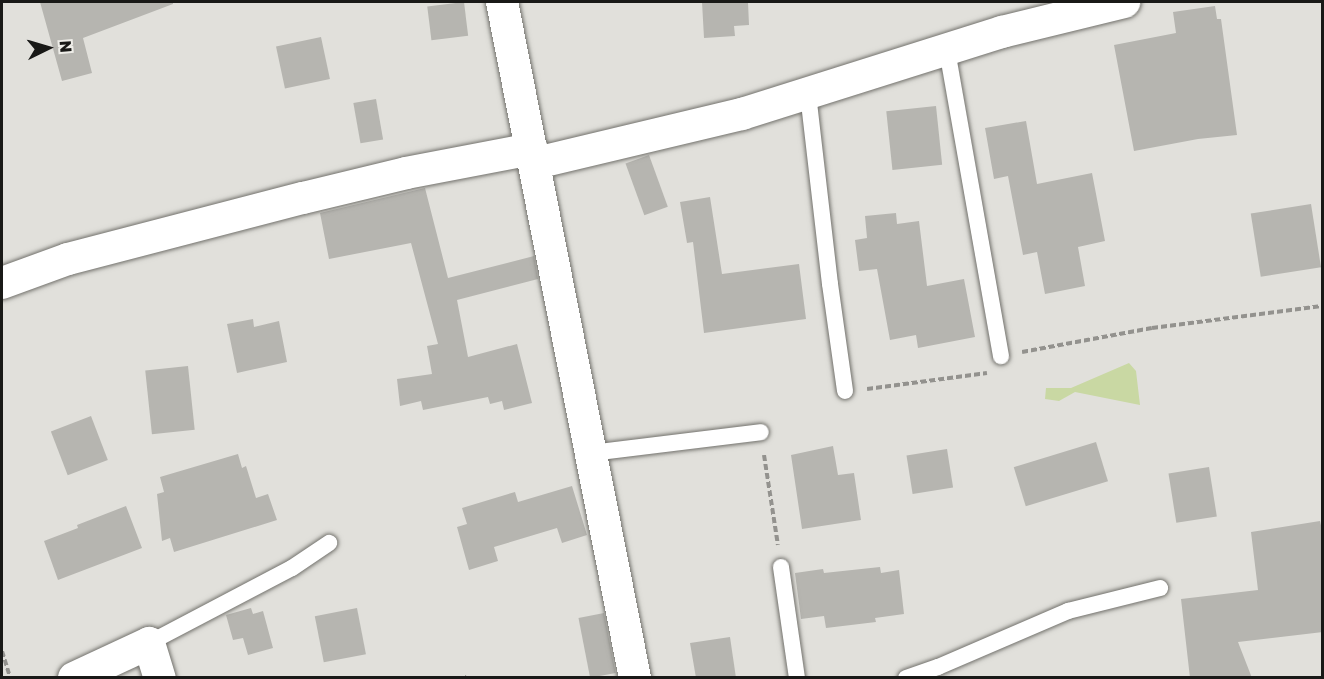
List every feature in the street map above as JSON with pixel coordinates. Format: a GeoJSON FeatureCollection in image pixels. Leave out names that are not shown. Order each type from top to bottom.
{"type":"FeatureCollection","features":[{"type":"Feature","properties":{"kind":"street"},"geometry":{"type":"LineString","coordinates":[[502,2],[635,678]]}},
{"type":"Feature","properties":{"kind":"street"},"geometry":{"type":"LineString","coordinates":[[2,283],[68,259],[406,173],[534,156],[742,114],[1002,32],[1124,2]]}},
{"type":"Feature","properties":{"kind":"street"},"geometry":{"type":"LineString","coordinates":[[74,678],[149,643],[160,678]]}},
{"type":"Feature","properties":{"kind":"lane"},"geometry":{"type":"LineString","coordinates":[[947,50],[1001,356]]}},
{"type":"Feature","properties":{"kind":"lane"},"geometry":{"type":"LineString","coordinates":[[808,94],[830,284],[846,391]]}},
{"type":"Feature","properties":{"kind":"lane"},"geometry":{"type":"LineString","coordinates":[[591,453],[761,432]]}},
{"type":"Feature","properties":{"kind":"lane"},"geometry":{"type":"LineString","coordinates":[[149,643],[292,568],[329,543]]}},
{"type":"Feature","properties":{"kind":"lane"},"geometry":{"type":"LineString","coordinates":[[781,567],[797,678]]}},
{"type":"Feature","properties":{"kind":"lane"},"geometry":{"type":"LineString","coordinates":[[906,678],[938,667],[1068,611],[1160,588]]}},
{"type":"Feature","properties":{"kind":"path"},"geometry":{"type":"LineString","coordinates":[[846,391],[887,388],[986,374],[1001,356],[1152,328],[1323,306]]}},
{"type":"Feature","properties":{"kind":"path"},"geometry":{"type":"LineString","coordinates":[[761,432],[781,567]]}},
{"type":"Feature","properties":{"kind":"path"},"geometry":{"type":"LineString","coordinates":[[2,651],[10,678]]}},
{"type":"Feature","properties":{"kind":"green space"},"geometry":{"type":"Polygon","coordinates":[[[1129,363],[1136,371],[1140,405],[1075,392],[1059,401],[1045,399],[1046,388],[1071,388],[1129,363]]]}},
{"type":"Feature","properties":{"kind":"building"},"geometry":{"type":"Polygon","coordinates":[[[40,2],[173,2],[173,4],[83,38],[92,73],[62,81],[40,2]]]}},
{"type":"Feature","properties":{"kind":"building"},"geometry":{"type":"Polygon","coordinates":[[[464,2],[468,36],[431,40],[427,7],[464,2]]]}},
{"type":"Feature","properties":{"kind":"building"},"geometry":{"type":"Polygon","coordinates":[[[702,2],[748,2],[749,25],[734,26],[735,36],[704,38],[702,2]]]}},
{"type":"Feature","properties":{"kind":"building"},"geometry":{"type":"Polygon","coordinates":[[[1215,6],[1217,19],[1221,19],[1237,135],[1198,139],[1134,151],[1114,45],[1176,33],[1173,12],[1215,6]]]}},
{"type":"Feature","properties":{"kind":"building"},"geometry":{"type":"Polygon","coordinates":[[[321,37],[330,79],[285,89],[276,47],[321,37]]]}},
{"type":"Feature","properties":{"kind":"building"},"geometry":{"type":"Polygon","coordinates":[[[376,99],[383,139],[360,143],[353,103],[376,99]]]}},
{"type":"Feature","properties":{"kind":"building"},"geometry":{"type":"Polygon","coordinates":[[[936,106],[942,165],[892,170],[886,111],[936,106]]]}},
{"type":"Feature","properties":{"kind":"building"},"geometry":{"type":"Polygon","coordinates":[[[1026,121],[1037,184],[1092,173],[1105,241],[1078,247],[1085,286],[1045,294],[1037,252],[1023,255],[1008,176],[994,179],[985,128],[1026,121]]]}},
{"type":"Feature","properties":{"kind":"building"},"geometry":{"type":"Polygon","coordinates":[[[649,155],[668,207],[644,215],[626,164],[649,155]]]}},
{"type":"Feature","properties":{"kind":"building"},"geometry":{"type":"Polygon","coordinates":[[[425,188],[448,278],[534,256],[538,279],[457,300],[468,357],[517,344],[532,403],[504,410],[502,401],[490,404],[488,397],[423,410],[421,401],[400,406],[397,379],[432,374],[427,346],[438,344],[411,243],[329,259],[320,213],[425,188]]]}},
{"type":"Feature","properties":{"kind":"building"},"geometry":{"type":"Polygon","coordinates":[[[710,197],[722,274],[799,264],[806,319],[704,333],[693,242],[687,243],[680,202],[710,197]]]}},
{"type":"Feature","properties":{"kind":"building"},"geometry":{"type":"Polygon","coordinates":[[[1311,204],[1321,267],[1261,277],[1251,214],[1311,204]]]}},
{"type":"Feature","properties":{"kind":"building"},"geometry":{"type":"Polygon","coordinates":[[[896,213],[897,224],[919,221],[927,286],[964,279],[975,337],[918,348],[916,335],[890,340],[877,269],[859,271],[855,240],[867,238],[865,216],[896,213]]]}},
{"type":"Feature","properties":{"kind":"building"},"geometry":{"type":"Polygon","coordinates":[[[253,319],[254,327],[279,321],[287,362],[237,373],[227,324],[253,319]]]}},
{"type":"Feature","properties":{"kind":"building"},"geometry":{"type":"Polygon","coordinates":[[[188,366],[195,430],[152,434],[145,370],[188,366]]]}},
{"type":"Feature","properties":{"kind":"building"},"geometry":{"type":"Polygon","coordinates":[[[91,416],[108,460],[68,475],[51,431],[91,416]]]}},
{"type":"Feature","properties":{"kind":"building"},"geometry":{"type":"Polygon","coordinates":[[[1096,442],[1108,481],[1026,506],[1014,467],[1096,442]]]}},
{"type":"Feature","properties":{"kind":"building"},"geometry":{"type":"Polygon","coordinates":[[[833,446],[838,475],[854,473],[861,520],[802,529],[791,455],[833,446]]]}},
{"type":"Feature","properties":{"kind":"building"},"geometry":{"type":"Polygon","coordinates":[[[947,449],[953,488],[913,494],[907,455],[947,449]]]}},
{"type":"Feature","properties":{"kind":"building"},"geometry":{"type":"Polygon","coordinates":[[[238,454],[242,468],[246,466],[256,498],[268,494],[277,520],[174,552],[170,538],[162,541],[157,494],[164,492],[160,477],[238,454]]]}},
{"type":"Feature","properties":{"kind":"building"},"geometry":{"type":"Polygon","coordinates":[[[1209,467],[1217,516],[1176,523],[1169,473],[1209,467]]]}},
{"type":"Feature","properties":{"kind":"building"},"geometry":{"type":"Polygon","coordinates":[[[572,486],[587,535],[562,543],[557,528],[494,547],[498,561],[469,570],[457,527],[467,524],[462,508],[515,492],[518,502],[572,486]]]}},
{"type":"Feature","properties":{"kind":"building"},"geometry":{"type":"Polygon","coordinates":[[[126,506],[142,548],[58,580],[44,541],[126,506]]]}},
{"type":"Feature","properties":{"kind":"building"},"geometry":{"type":"Polygon","coordinates":[[[1320,521],[1323,534],[1323,632],[1238,642],[1252,678],[1190,678],[1181,599],[1258,590],[1251,532],[1320,521]]]}},
{"type":"Feature","properties":{"kind":"building"},"geometry":{"type":"Polygon","coordinates":[[[880,567],[881,573],[899,570],[904,614],[875,618],[876,622],[826,628],[824,616],[801,619],[795,573],[823,569],[824,573],[880,567]]]}},
{"type":"Feature","properties":{"kind":"building"},"geometry":{"type":"Polygon","coordinates":[[[251,608],[253,614],[263,611],[273,648],[248,655],[243,638],[233,640],[226,615],[251,608]]]}},
{"type":"Feature","properties":{"kind":"building"},"geometry":{"type":"Polygon","coordinates":[[[357,608],[366,654],[324,662],[315,616],[357,608]]]}},
{"type":"Feature","properties":{"kind":"building"},"geometry":{"type":"Polygon","coordinates":[[[604,613],[616,673],[590,678],[578,618],[604,613]]]}},
{"type":"Feature","properties":{"kind":"building"},"geometry":{"type":"Polygon","coordinates":[[[730,637],[736,678],[696,678],[690,643],[730,637]]]}}]}
